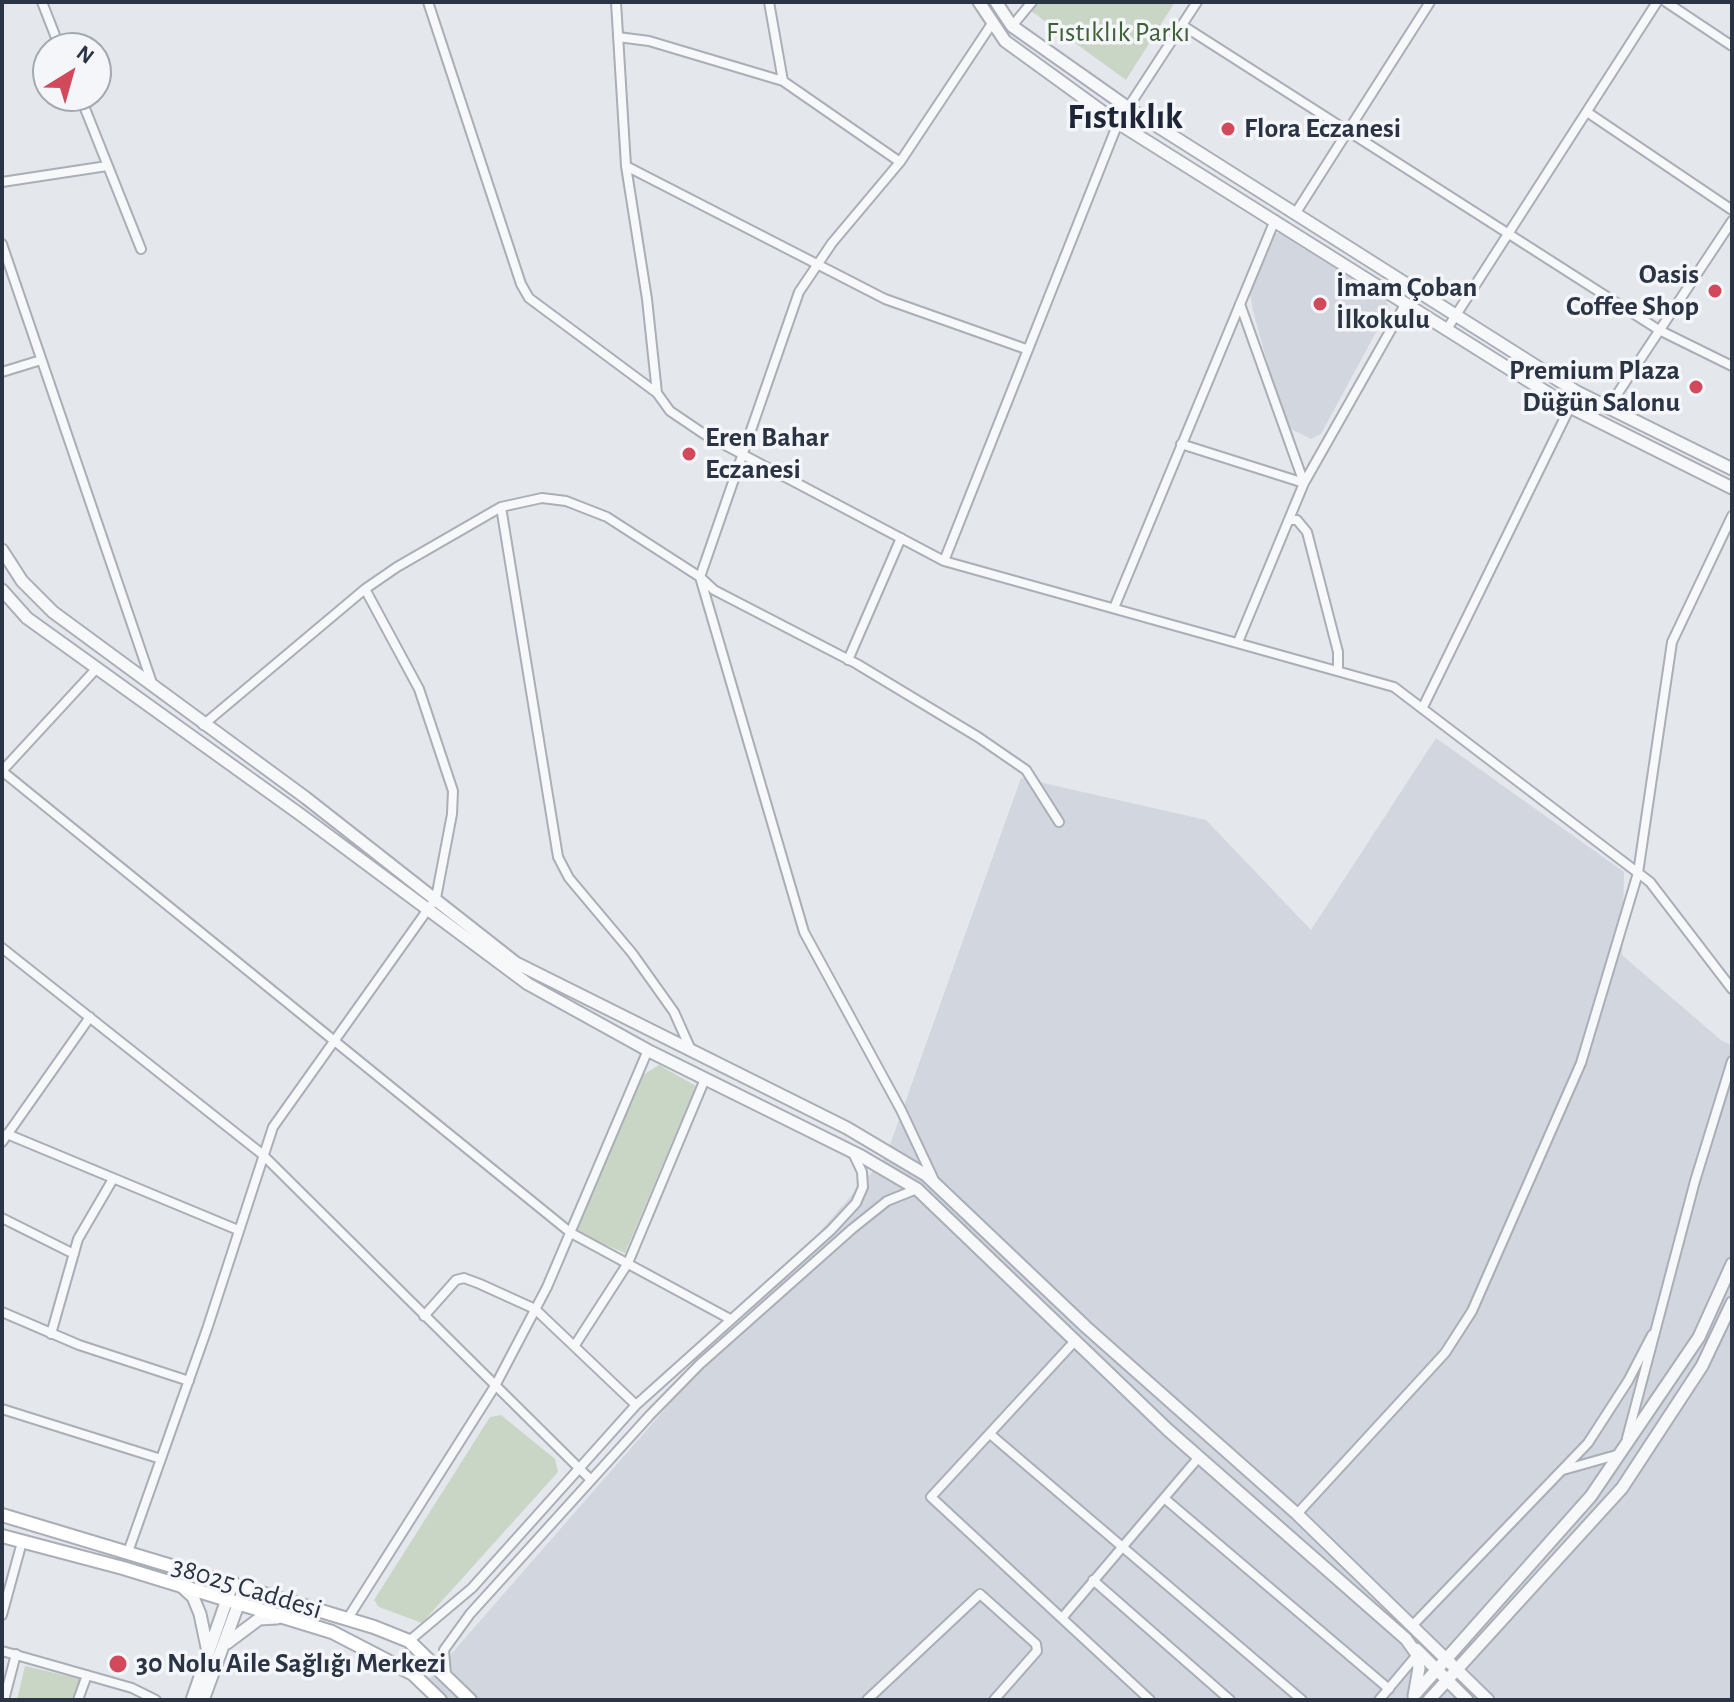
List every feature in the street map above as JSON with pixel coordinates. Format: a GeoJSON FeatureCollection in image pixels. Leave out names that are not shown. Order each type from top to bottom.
{"type":"FeatureCollection","features":[{"type":"Feature","properties":{"kind":"main road","name":"38025 Caddesi"},"geometry":{"type":"LineString","coordinates":[[2,1515],[239,1584],[348,1618],[409,1641],[470,1700]]}},
{"type":"Feature","properties":{"kind":"main road","name":"38025 Caddesi"},"geometry":{"type":"LineString","coordinates":[[2,1536],[180,1584],[292,1619],[380,1655],[413,1674],[440,1700]]}},
{"type":"Feature","properties":{"kind":"street"},"geometry":{"type":"LineString","coordinates":[[42,2],[54,32]]}},
{"type":"Feature","properties":{"kind":"street"},"geometry":{"type":"LineString","coordinates":[[428,2],[521,284],[529,298],[657,393],[683,422],[944,561],[1394,687],[1650,882],[1732,989]]}},
{"type":"Feature","properties":{"kind":"street"},"geometry":{"type":"LineString","coordinates":[[616,2],[626,166],[647,299],[657,393]]}},
{"type":"Feature","properties":{"kind":"street"},"geometry":{"type":"LineString","coordinates":[[769,2],[783,81]]}},
{"type":"Feature","properties":{"kind":"street"},"geometry":{"type":"LineString","coordinates":[[979,2],[991,25],[1005,41],[1118,123],[1570,407],[1732,488]]}},
{"type":"Feature","properties":{"kind":"street"},"geometry":{"type":"LineString","coordinates":[[996,2],[1012,26],[1127,107],[1295,214],[1608,408],[1732,469]]}},
{"type":"Feature","properties":{"kind":"street"},"geometry":{"type":"LineString","coordinates":[[1012,26],[1032,2]]}},
{"type":"Feature","properties":{"kind":"street"},"geometry":{"type":"LineString","coordinates":[[944,561],[1118,123],[1197,2]]}},
{"type":"Feature","properties":{"kind":"street"},"geometry":{"type":"LineString","coordinates":[[1295,214],[1430,2]]}},
{"type":"Feature","properties":{"kind":"street"},"geometry":{"type":"LineString","coordinates":[[1447,329],[1657,2]]}},
{"type":"Feature","properties":{"kind":"street"},"geometry":{"type":"LineString","coordinates":[[1666,2],[1732,46]]}},
{"type":"Feature","properties":{"kind":"street"},"geometry":{"type":"LineString","coordinates":[[935,1183],[901,1110],[804,932],[700,577],[799,292],[815,266],[900,162],[991,25]]}},
{"type":"Feature","properties":{"kind":"street"},"geometry":{"type":"LineString","coordinates":[[1182,25],[1659,330],[1732,366]]}},
{"type":"Feature","properties":{"kind":"street"},"geometry":{"type":"LineString","coordinates":[[618,37],[649,41],[783,81],[900,162]]}},
{"type":"Feature","properties":{"kind":"street"},"geometry":{"type":"LineString","coordinates":[[86,112],[141,249]]}},
{"type":"Feature","properties":{"kind":"street"},"geometry":{"type":"LineString","coordinates":[[1587,112],[1732,210]]}},
{"type":"Feature","properties":{"kind":"street"},"geometry":{"type":"LineString","coordinates":[[2,182],[107,166]]}},
{"type":"Feature","properties":{"kind":"street"},"geometry":{"type":"LineString","coordinates":[[626,166],[815,266],[885,299],[1026,349]]}},
{"type":"Feature","properties":{"kind":"street"},"geometry":{"type":"LineString","coordinates":[[1114,608],[1275,220]]}},
{"type":"Feature","properties":{"kind":"street"},"geometry":{"type":"LineString","coordinates":[[1608,408],[1732,221]]}},
{"type":"Feature","properties":{"kind":"street"},"geometry":{"type":"LineString","coordinates":[[2,244],[154,688]]}},
{"type":"Feature","properties":{"kind":"street"},"geometry":{"type":"LineString","coordinates":[[1238,642],[1304,483],[1406,303]]}},
{"type":"Feature","properties":{"kind":"street"},"geometry":{"type":"LineString","coordinates":[[1240,304],[1304,483]]}},
{"type":"Feature","properties":{"kind":"street"},"geometry":{"type":"LineString","coordinates":[[2,372],[41,360]]}},
{"type":"Feature","properties":{"kind":"street"},"geometry":{"type":"LineString","coordinates":[[1423,707],[1570,407]]}},
{"type":"Feature","properties":{"kind":"street"},"geometry":{"type":"LineString","coordinates":[[1181,444],[1304,483]]}},
{"type":"Feature","properties":{"kind":"street"},"geometry":{"type":"LineString","coordinates":[[203,725],[365,589],[501,507],[542,498],[587,508],[700,577],[714,590],[848,660],[1016,761],[1026,770],[1059,822]]}},
{"type":"Feature","properties":{"kind":"street"},"geometry":{"type":"LineString","coordinates":[[501,507],[558,857],[569,878],[632,953],[674,1012],[692,1053]]}},
{"type":"Feature","properties":{"kind":"street"},"geometry":{"type":"LineString","coordinates":[[1297,1514],[1445,1353],[1472,1311],[1581,1063],[1638,873],[1672,642],[1732,516]]}},
{"type":"Feature","properties":{"kind":"street"},"geometry":{"type":"LineString","coordinates":[[1289,520],[1297,520],[1307,532],[1338,652],[1338,671]]}},
{"type":"Feature","properties":{"kind":"street"},"geometry":{"type":"LineString","coordinates":[[848,660],[901,538]]}},
{"type":"Feature","properties":{"kind":"street"},"geometry":{"type":"LineString","coordinates":[[2,550],[37,598],[541,978],[847,1128],[935,1183],[1086,1327],[1297,1514],[1488,1700]]}},
{"type":"Feature","properties":{"kind":"street"},"geometry":{"type":"LineString","coordinates":[[128,1552],[189,1381],[273,1127],[436,898],[452,814],[453,791],[419,689],[365,589]]}},
{"type":"Feature","properties":{"kind":"street"},"geometry":{"type":"LineString","coordinates":[[2,590],[6,603],[528,984],[648,1050],[852,1152],[917,1189],[1074,1342],[1406,1639],[1467,1700]]}},
{"type":"Feature","properties":{"kind":"street"},"geometry":{"type":"LineString","coordinates":[[97,668],[2,771],[571,1233],[730,1319]]}},
{"type":"Feature","properties":{"kind":"street"},"geometry":{"type":"LineString","coordinates":[[2,948],[262,1154],[591,1480]]}},
{"type":"Feature","properties":{"kind":"street"},"geometry":{"type":"LineString","coordinates":[[90,1017],[4,1138],[238,1230]]}},
{"type":"Feature","properties":{"kind":"street"},"geometry":{"type":"LineString","coordinates":[[348,1618],[495,1386],[571,1233],[648,1050]]}},
{"type":"Feature","properties":{"kind":"street"},"geometry":{"type":"LineString","coordinates":[[1622,1452],[1695,1181],[1732,1061]]}},
{"type":"Feature","properties":{"kind":"street"},"geometry":{"type":"LineString","coordinates":[[575,1345],[628,1263],[705,1079]]}},
{"type":"Feature","properties":{"kind":"street"},"geometry":{"type":"LineString","coordinates":[[409,1641],[472,1588],[577,1466],[636,1405],[831,1230],[856,1203],[863,1187],[862,1172],[852,1152]]}},
{"type":"Feature","properties":{"kind":"street"},"geometry":{"type":"LineString","coordinates":[[51,1334],[85,1223],[113,1179]]}},
{"type":"Feature","properties":{"kind":"street"},"geometry":{"type":"LineString","coordinates":[[446,1675],[443,1656],[448,1644],[591,1480],[700,1364],[887,1201],[917,1189]]}},
{"type":"Feature","properties":{"kind":"street"},"geometry":{"type":"LineString","coordinates":[[856,1203],[869,1209],[863,1221]]}},
{"type":"Feature","properties":{"kind":"street"},"geometry":{"type":"LineString","coordinates":[[2,1218],[74,1254]]}},
{"type":"Feature","properties":{"kind":"street"},"geometry":{"type":"LineString","coordinates":[[1415,1695],[1591,1496],[1699,1337],[1732,1264]]}},
{"type":"Feature","properties":{"kind":"street"},"geometry":{"type":"LineString","coordinates":[[424,1316],[449,1287],[464,1278],[535,1309],[636,1405]]}},
{"type":"Feature","properties":{"kind":"street"},"geometry":{"type":"LineString","coordinates":[[1429,1700],[1622,1488],[1702,1366],[1732,1303]]}},
{"type":"Feature","properties":{"kind":"street"},"geometry":{"type":"LineString","coordinates":[[2,1312],[51,1334],[189,1381]]}},
{"type":"Feature","properties":{"kind":"street"},"geometry":{"type":"LineString","coordinates":[[1412,1626],[1588,1443],[1657,1327]]}},
{"type":"Feature","properties":{"kind":"street"},"geometry":{"type":"LineString","coordinates":[[1074,1342],[931,1497],[1150,1700]]}},
{"type":"Feature","properties":{"kind":"street"},"geometry":{"type":"LineString","coordinates":[[2,1409],[161,1459]]}},
{"type":"Feature","properties":{"kind":"street"},"geometry":{"type":"LineString","coordinates":[[990,1434],[1120,1548],[1302,1700]]}},
{"type":"Feature","properties":{"kind":"street"},"geometry":{"type":"LineString","coordinates":[[1563,1470],[1622,1452]]}},
{"type":"Feature","properties":{"kind":"street"},"geometry":{"type":"LineString","coordinates":[[1062,1618],[1199,1457]]}},
{"type":"Feature","properties":{"kind":"street"},"geometry":{"type":"LineString","coordinates":[[1164,1498],[1291,1610],[1389,1689]]}},
{"type":"Feature","properties":{"kind":"street"},"geometry":{"type":"LineString","coordinates":[[2,1615],[22,1542]]}},
{"type":"Feature","properties":{"kind":"street"},"geometry":{"type":"LineString","coordinates":[[1093,1580],[1230,1700]]}},
{"type":"Feature","properties":{"kind":"street"},"geometry":{"type":"LineString","coordinates":[[180,1584],[193,1597],[213,1655]]}},
{"type":"Feature","properties":{"kind":"street"},"geometry":{"type":"LineString","coordinates":[[203,1700],[227,1598],[239,1584]]}},
{"type":"Feature","properties":{"kind":"street"},"geometry":{"type":"LineString","coordinates":[[192,1700],[240,1602],[239,1584]]}},
{"type":"Feature","properties":{"kind":"street"},"geometry":{"type":"LineString","coordinates":[[867,1700],[980,1594],[1036,1644],[1037,1651],[994,1700]]}},
{"type":"Feature","properties":{"kind":"street"},"geometry":{"type":"LineString","coordinates":[[213,1655],[259,1619],[292,1619]]}},
{"type":"Feature","properties":{"kind":"street"},"geometry":{"type":"LineString","coordinates":[[1406,1639],[1416,1656],[1418,1680],[1415,1695]]}},
{"type":"Feature","properties":{"kind":"street"},"geometry":{"type":"LineString","coordinates":[[2,1651],[132,1688],[156,1700]]}},
{"type":"Feature","properties":{"kind":"street"},"geometry":{"type":"LineString","coordinates":[[4,1700],[16,1654]]}},
{"type":"Feature","properties":{"kind":"street"},"geometry":{"type":"LineString","coordinates":[[1379,1700],[1416,1656]]}},
{"type":"Feature","properties":{"kind":"street"},"geometry":{"type":"LineString","coordinates":[[78,1700],[87,1675]]}},
{"type":"Feature","properties":{"kind":"shaded area","name":"İmam Çoban İlkokulu"},"geometry":{"type":"Polygon","coordinates":[[[1279,233],[1386,300],[1389,308],[1321,434],[1311,439],[1287,427],[1283,419],[1250,292],[1273,234],[1279,233]]]}},
{"type":"Feature","properties":{"kind":"shaded area"},"geometry":{"type":"Polygon","coordinates":[[[1436,738],[1624,872],[1622,955],[1722,1041],[1732,1045],[1732,1700],[435,1700],[425,1684],[886,1156],[1021,778],[1206,820],[1311,930],[1436,738]]]}},
{"type":"Feature","properties":{"kind":"green space","name":"Fıstıklık Parkı"},"geometry":{"type":"Polygon","coordinates":[[[1040,2],[1175,2],[1126,80],[1031,11],[1040,2]]]}},
{"type":"Feature","properties":{"kind":"green space"},"geometry":{"type":"Polygon","coordinates":[[[659,1065],[696,1086],[625,1253],[576,1232],[643,1075],[659,1065]]]}},
{"type":"Feature","properties":{"kind":"green space"},"geometry":{"type":"Polygon","coordinates":[[[501,1415],[555,1459],[558,1472],[422,1623],[379,1607],[374,1600],[490,1417],[501,1415]]]}},
{"type":"Feature","properties":{"kind":"green space"},"geometry":{"type":"Polygon","coordinates":[[[25,1666],[80,1679],[73,1700],[17,1700],[25,1666]]]}},
{"type":"Feature","properties":{"kind":"place","name":"Flora Eczanesi"},"geometry":{"type":"Point","coordinates":[1228,129]}},
{"type":"Feature","properties":{"kind":"place","name":"Oasis Coffee Shop"},"geometry":{"type":"Point","coordinates":[1715,291]}},
{"type":"Feature","properties":{"kind":"place","name":"İmam Çoban İlkokulu"},"geometry":{"type":"Point","coordinates":[1320,304]}},
{"type":"Feature","properties":{"kind":"place","name":"Premium Plaza Düğün Salonu"},"geometry":{"type":"Point","coordinates":[1696,387]}},
{"type":"Feature","properties":{"kind":"place","name":"Eren Bahar Eczanesi"},"geometry":{"type":"Point","coordinates":[689,454]}},
{"type":"Feature","properties":{"kind":"place","name":"30 Nolu Aile Sağlığı Merkezi"},"geometry":{"type":"Point","coordinates":[118,1664]}},
{"type":"Feature","properties":{"kind":"district","name":"Fıstıklık"},"geometry":{"type":"Point","coordinates":[1125,117]}}]}
